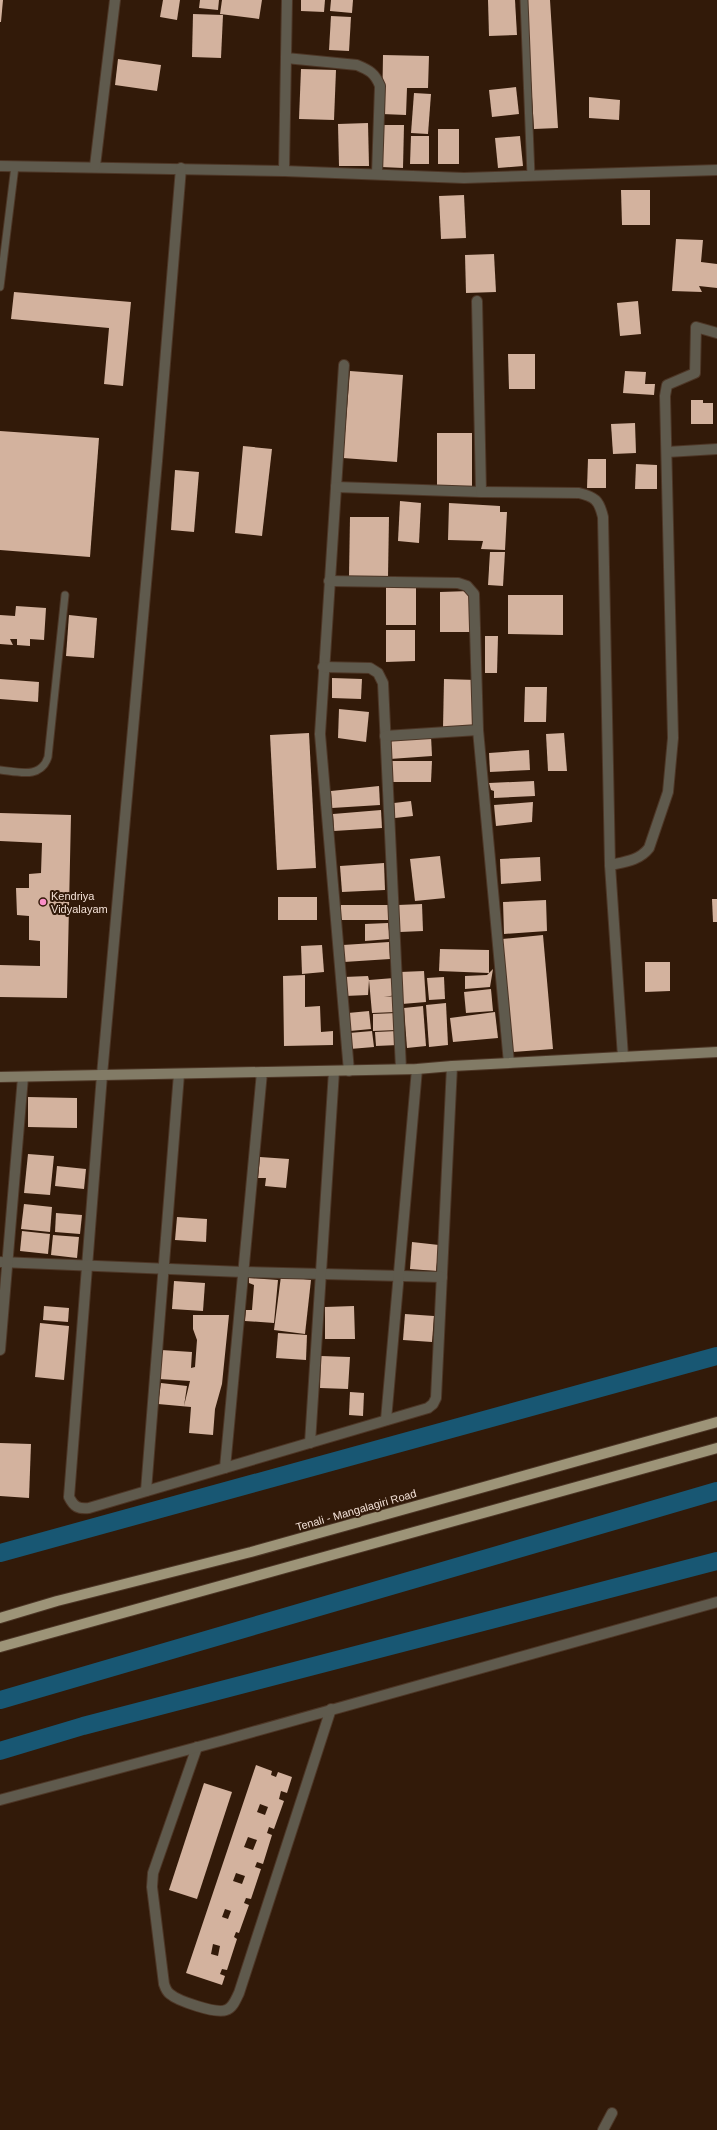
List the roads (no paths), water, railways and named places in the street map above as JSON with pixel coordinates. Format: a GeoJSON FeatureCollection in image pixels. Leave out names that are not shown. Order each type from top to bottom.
{"type":"FeatureCollection","features":[{"type":"Feature","properties":{"kind":"main road"},"geometry":{"type":"LineString","coordinates":[[0,1077],[417,1069],[717,1052]]}},
{"type":"Feature","properties":{"kind":"main road","name":"Tenali - Mangalagiri Road"},"geometry":{"type":"LineString","coordinates":[[0,1618],[57,1601],[251,1552],[717,1422]]}},
{"type":"Feature","properties":{"kind":"main road"},"geometry":{"type":"LineString","coordinates":[[0,1647],[717,1448]]}},
{"type":"Feature","properties":{"kind":"street"},"geometry":{"type":"LineString","coordinates":[[95,166],[115,0]]}},
{"type":"Feature","properties":{"kind":"street"},"geometry":{"type":"LineString","coordinates":[[284,171],[287,0]]}},
{"type":"Feature","properties":{"kind":"street"},"geometry":{"type":"LineString","coordinates":[[286,58],[356,65],[367,69],[376,76],[380,86],[377,174]]}},
{"type":"Feature","properties":{"kind":"street"},"geometry":{"type":"LineString","coordinates":[[0,166],[181,168],[464,178],[717,170]]}},
{"type":"Feature","properties":{"kind":"street"},"geometry":{"type":"LineString","coordinates":[[181,168],[158,453],[86,1265],[69,1497],[73,1505],[80,1509],[146,1491],[428,1408],[434,1404],[436,1398],[452,1066]]}},
{"type":"Feature","properties":{"kind":"street"},"geometry":{"type":"LineString","coordinates":[[477,301],[481,492]]}},
{"type":"Feature","properties":{"kind":"street"},"geometry":{"type":"LineString","coordinates":[[610,865],[638,858],[649,848],[669,783],[674,738],[665,396],[667,385],[695,374],[696,326],[717,333]]}},
{"type":"Feature","properties":{"kind":"street"},"geometry":{"type":"LineString","coordinates":[[344,365],[323,667],[320,734],[349,1071]]}},
{"type":"Feature","properties":{"kind":"street"},"geometry":{"type":"LineString","coordinates":[[667,452],[717,449]]}},
{"type":"Feature","properties":{"kind":"street"},"geometry":{"type":"LineString","coordinates":[[336,487],[481,492],[579,493],[591,496],[599,504],[603,517],[610,865],[623,1057]]}},
{"type":"Feature","properties":{"kind":"street"},"geometry":{"type":"LineString","coordinates":[[329,581],[458,583],[467,586],[474,594],[476,605],[478,730],[509,1063]]}},
{"type":"Feature","properties":{"kind":"street"},"geometry":{"type":"LineString","coordinates":[[323,667],[370,668],[378,673],[382,683],[401,1069]]}},
{"type":"Feature","properties":{"kind":"street"},"geometry":{"type":"LineString","coordinates":[[385,736],[478,730]]}},
{"type":"Feature","properties":{"kind":"street"},"geometry":{"type":"LineString","coordinates":[[386,1420],[417,1069]]}},
{"type":"Feature","properties":{"kind":"street"},"geometry":{"type":"LineString","coordinates":[[310,1443],[334,1071]]}},
{"type":"Feature","properties":{"kind":"street"},"geometry":{"type":"LineString","coordinates":[[225,1468],[262,1072]]}},
{"type":"Feature","properties":{"kind":"street"},"geometry":{"type":"LineString","coordinates":[[146,1491],[179,1074]]}},
{"type":"Feature","properties":{"kind":"street"},"geometry":{"type":"LineString","coordinates":[[0,1350],[4,1262],[23,1077]]}},
{"type":"Feature","properties":{"kind":"street"},"geometry":{"type":"LineString","coordinates":[[4,1262],[243,1272],[442,1276]]}},
{"type":"Feature","properties":{"kind":"street"},"geometry":{"type":"LineString","coordinates":[[0,1800],[331,1710],[717,1602]]}},
{"type":"Feature","properties":{"kind":"street"},"geometry":{"type":"LineString","coordinates":[[197,1747],[153,1873],[152,1887],[164,1984],[169,1994],[179,2000],[214,2010],[226,2010],[233,2005],[238,1993],[331,1710]]}},
{"type":"Feature","properties":{"kind":"street"},"geometry":{"type":"LineString","coordinates":[[603,2130],[612,2113]]}},
{"type":"Feature","properties":{"kind":"lane"},"geometry":{"type":"LineString","coordinates":[[524,0],[531,176]]}},
{"type":"Feature","properties":{"kind":"lane"},"geometry":{"type":"LineString","coordinates":[[0,287],[15,166]]}},
{"type":"Feature","properties":{"kind":"lane"},"geometry":{"type":"LineString","coordinates":[[0,770],[32,772],[45,766],[48,757],[65,595]]}},
{"type":"Feature","properties":{"kind":"waterway"},"geometry":{"type":"LineString","coordinates":[[0,1553],[717,1356]]}},
{"type":"Feature","properties":{"kind":"waterway"},"geometry":{"type":"LineString","coordinates":[[0,1700],[717,1491]]}},
{"type":"Feature","properties":{"kind":"waterway"},"geometry":{"type":"LineString","coordinates":[[0,1751],[83,1726],[717,1561]]}},
{"type":"Feature","properties":{"kind":"place","name":"Kendriya Vidyalayam"},"geometry":{"type":"Point","coordinates":[43,902]}}]}
